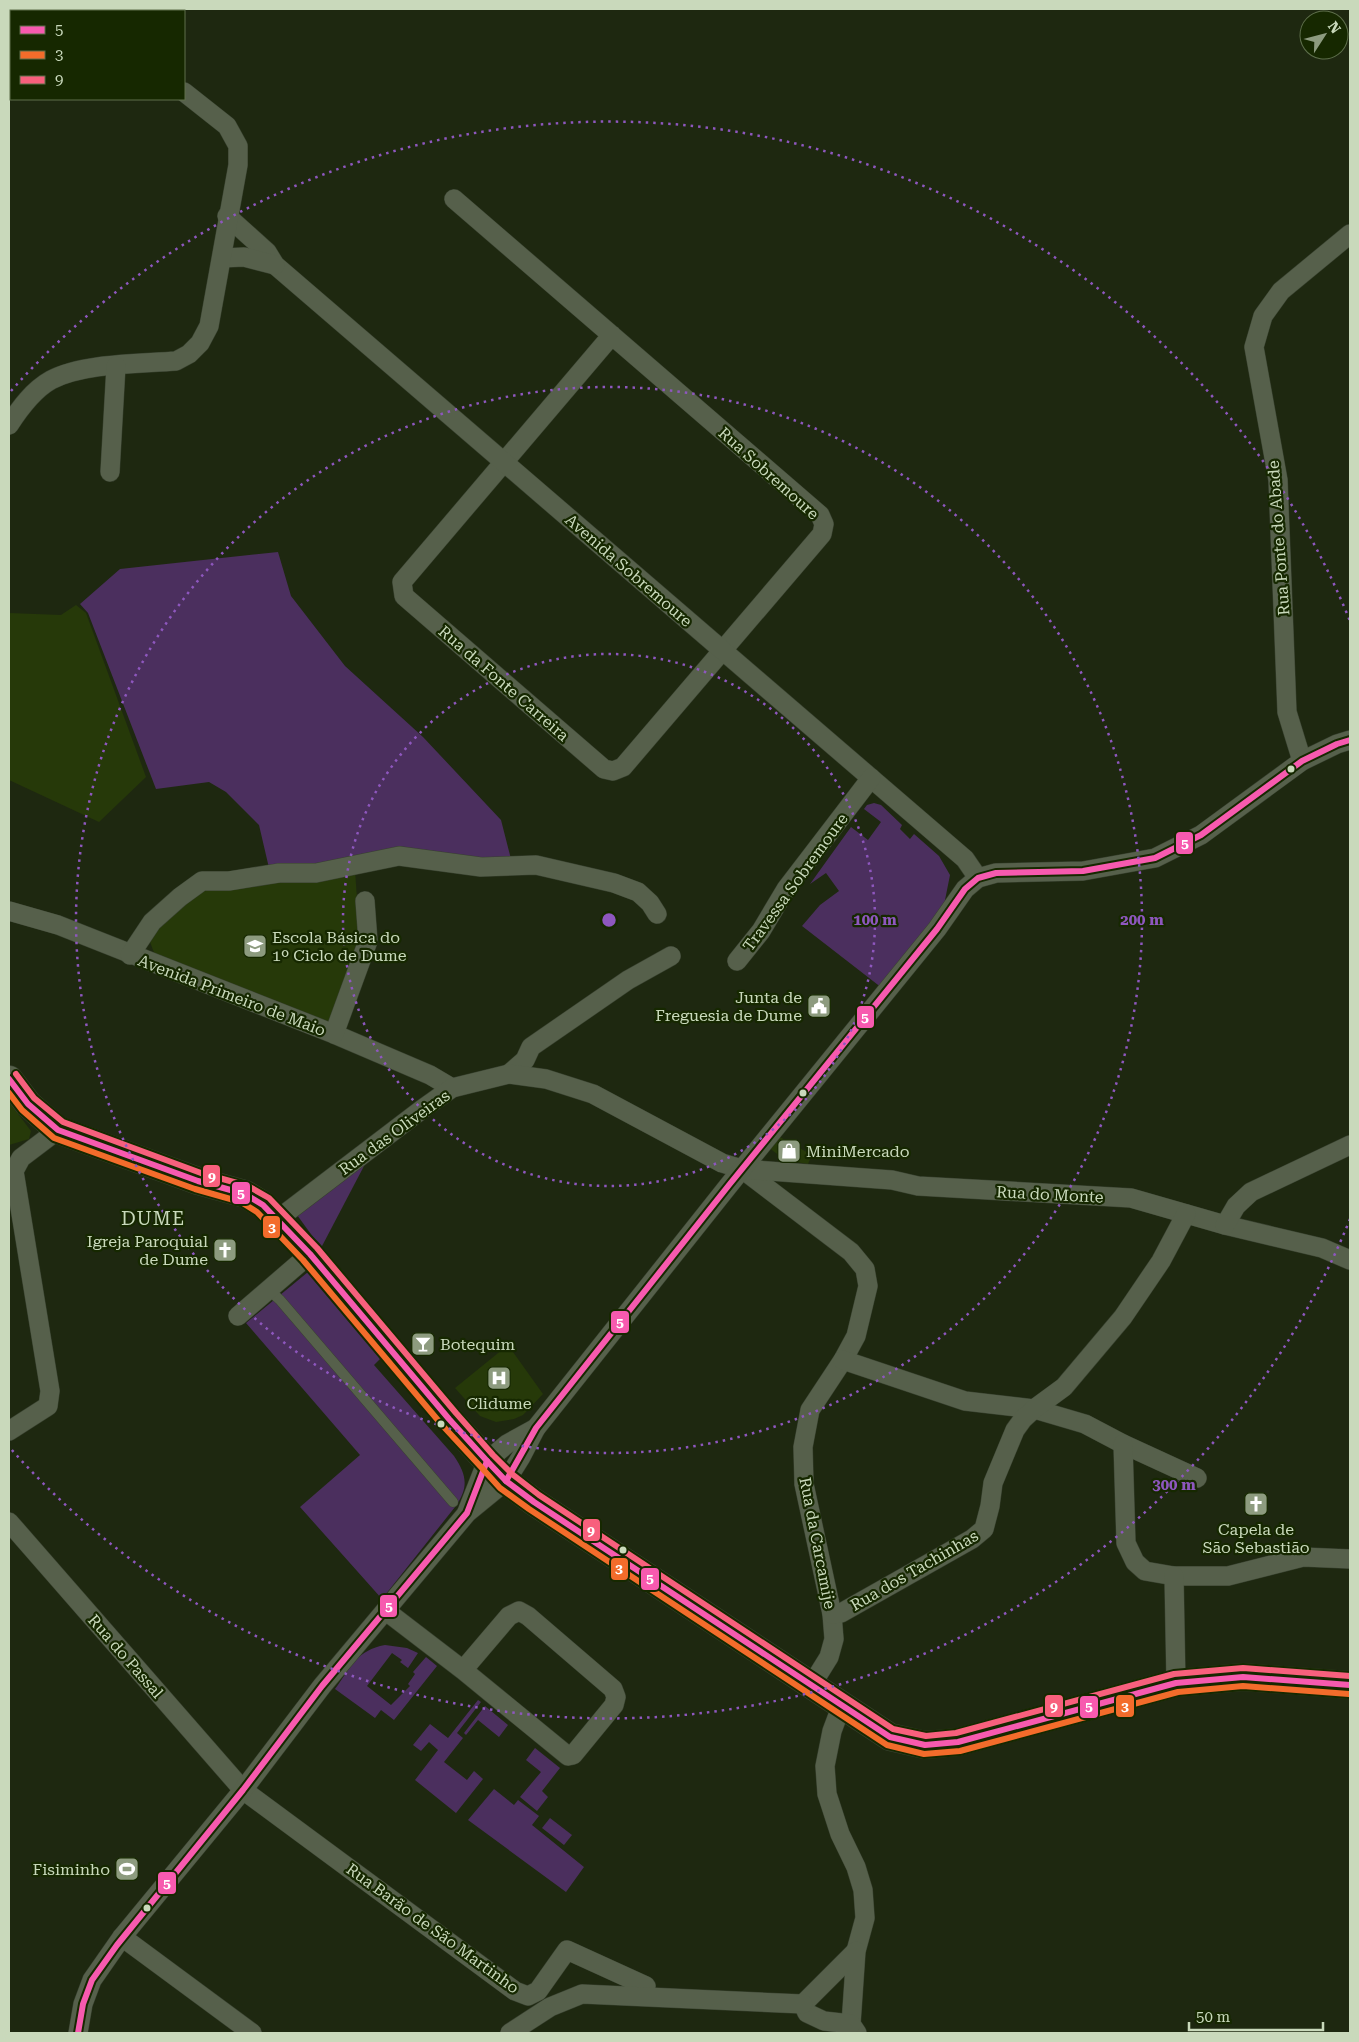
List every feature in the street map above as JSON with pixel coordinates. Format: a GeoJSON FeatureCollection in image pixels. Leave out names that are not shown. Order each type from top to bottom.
{"type":"FeatureCollection","features":[{"type":"Feature","properties":{"kind":"street"},"geometry":{"type":"LineString","coordinates":[[9,425],[23,404],[50,381],[75,370],[176,362],[189,354],[200,343],[209,326],[238,165],[238,146],[227,126],[185,93]]}},
{"type":"Feature","properties":{"kind":"street","name":"Rua Sobremoure"},"geometry":{"type":"LineString","coordinates":[[454,199],[820,515],[824,524],[822,534],[722,650]]}},
{"type":"Feature","properties":{"kind":"street","name":"Avenida Sobremoure"},"geometry":{"type":"LineString","coordinates":[[228,216],[267,252],[275,265],[965,859],[978,878]]}},
{"type":"Feature","properties":{"kind":"street","name":"Rua Ponte do Abade"},"geometry":{"type":"LineString","coordinates":[[1302,761],[1287,712],[1278,480],[1254,347],[1263,316],[1281,291],[1350,234]]}},
{"type":"Feature","properties":{"kind":"street","name":"Avenida Sobremoure"},"geometry":{"type":"LineString","coordinates":[[222,258],[244,257],[275,265]]}},
{"type":"Feature","properties":{"kind":"street"},"geometry":{"type":"LineString","coordinates":[[503,462],[612,335]]}},
{"type":"Feature","properties":{"kind":"street"},"geometry":{"type":"LineString","coordinates":[[110,472],[116,366]]}},
{"type":"Feature","properties":{"kind":"street","name":"Rua da Fonte Carreira"},"geometry":{"type":"LineString","coordinates":[[503,462],[402,582],[404,596],[604,769],[613,771],[623,768],[722,650]]}},
{"type":"Feature","properties":{"kind":"street"},"geometry":{"type":"LineString","coordinates":[[460,1508],[506,1481],[536,1428],[742,1169],[937,930],[965,889],[978,878],[996,873],[1083,871],[1155,858],[1201,835],[1302,761],[1337,744],[1350,740]]}},
{"type":"Feature","properties":{"kind":"street","name":"Travessa Sobremoure"},"geometry":{"type":"LineString","coordinates":[[737,962],[762,932],[786,889],[871,778]]}},
{"type":"Feature","properties":{"kind":"street"},"geometry":{"type":"LineString","coordinates":[[130,955],[152,922],[180,897],[202,881],[229,881],[279,873],[316,873],[399,856],[481,867],[536,865],[614,884],[638,892],[650,902],[657,914]]}},
{"type":"Feature","properties":{"kind":"street"},"geometry":{"type":"LineString","coordinates":[[334,1034],[368,941],[365,901]]}},
{"type":"Feature","properties":{"kind":"street","name":"Avenida Primeiro de Maio"},"geometry":{"type":"LineString","coordinates":[[9,911],[58,925],[334,1034],[430,1075],[452,1088]]}},
{"type":"Feature","properties":{"kind":"street"},"geometry":{"type":"LineString","coordinates":[[509,1074],[524,1060],[530,1047],[628,980],[671,956]]}},
{"type":"Feature","properties":{"kind":"street","name":"Rua das Oliveiras"},"geometry":{"type":"LineString","coordinates":[[278,1219],[420,1110],[452,1088],[509,1074],[546,1079],[593,1094],[722,1163],[742,1169]]}},
{"type":"Feature","properties":{"kind":"street"},"geometry":{"type":"LineString","coordinates":[[9,1080],[28,1104],[58,1130],[198,1181],[246,1194],[263,1205],[310,1254],[449,1419],[506,1481],[534,1502],[841,1707],[890,1737],[925,1745],[958,1742],[1176,1683],[1243,1677],[1350,1686]]}},
{"type":"Feature","properties":{"kind":"street"},"geometry":{"type":"LineString","coordinates":[[9,1431],[48,1406],[50,1391],[14,1171],[15,1156],[58,1130]]}},
{"type":"Feature","properties":{"kind":"street"},"geometry":{"type":"LineString","coordinates":[[1225,1225],[1236,1206],[1251,1192],[1350,1145]]}},
{"type":"Feature","properties":{"kind":"street","name":"Rua do Monte"},"geometry":{"type":"LineString","coordinates":[[742,1169],[892,1180],[918,1186],[1130,1198],[1225,1225],[1322,1248],[1350,1260]]}},
{"type":"Feature","properties":{"kind":"street","name":"Rua da Carcamije"},"geometry":{"type":"LineString","coordinates":[[742,1169],[851,1252],[865,1269],[868,1286],[856,1336],[844,1360],[810,1410],[803,1447],[804,1484],[832,1614],[834,1639],[829,1657],[812,1686]]}},
{"type":"Feature","properties":{"kind":"street","name":"Rua dos Tachinhas"},"geometry":{"type":"LineString","coordinates":[[832,1614],[841,1613],[972,1538],[984,1529],[997,1474],[1016,1430],[1023,1419],[1064,1387],[1123,1317],[1161,1261],[1186,1214]]}},
{"type":"Feature","properties":{"kind":"street"},"geometry":{"type":"LineString","coordinates":[[238,1316],[310,1254]]}},
{"type":"Feature","properties":{"kind":"street"},"geometry":{"type":"LineString","coordinates":[[844,1360],[965,1402],[1034,1409],[1085,1424],[1123,1444],[1197,1478]]}},
{"type":"Feature","properties":{"kind":"street"},"geometry":{"type":"LineString","coordinates":[[78,2033],[83,2004],[92,1980],[122,1937],[243,1790],[322,1686],[386,1611],[460,1508],[487,1461],[507,1444],[536,1428]]}},
{"type":"Feature","properties":{"kind":"street"},"geometry":{"type":"LineString","coordinates":[[1123,1444],[1126,1543],[1135,1562],[1145,1571],[1174,1576],[1228,1576],[1303,1557],[1350,1559]]}},
{"type":"Feature","properties":{"kind":"street","name":"Rua do Passal"},"geometry":{"type":"LineString","coordinates":[[9,1522],[243,1790]]}},
{"type":"Feature","properties":{"kind":"street"},"geometry":{"type":"LineString","coordinates":[[1174,1576],[1176,1683]]}},
{"type":"Feature","properties":{"kind":"street"},"geometry":{"type":"LineString","coordinates":[[386,1611],[463,1670],[568,1756],[573,1755],[614,1705],[616,1697],[613,1689],[528,1616],[518,1612],[509,1616],[463,1670]]}},
{"type":"Feature","properties":{"kind":"street"},"geometry":{"type":"LineString","coordinates":[[803,2004],[807,2014],[824,2021],[854,2028],[856,1951],[865,1918],[863,1890],[856,1866],[840,1834],[828,1794],[825,1766],[832,1732],[841,1707]]}},
{"type":"Feature","properties":{"kind":"street","name":"Rua Barão de São Martinho"},"geometry":{"type":"LineString","coordinates":[[243,1790],[515,1991],[528,1996],[538,1991],[567,1950],[646,1986]]}},
{"type":"Feature","properties":{"kind":"street"},"geometry":{"type":"LineString","coordinates":[[122,1937],[252,2033]]}},
{"type":"Feature","properties":{"kind":"street"},"geometry":{"type":"LineString","coordinates":[[510,2033],[550,2007],[582,1994],[803,2004],[856,1951]]}},
{"type":"Feature","properties":{"kind":"lane"},"geometry":{"type":"LineString","coordinates":[[269,1290],[280,1300],[460,1508]]}},
{"type":"Feature","properties":{"kind":"shaded area"},"geometry":{"type":"Polygon","coordinates":[[[278,552],[291,596],[345,666],[423,737],[501,820],[512,863],[418,854],[316,867],[269,868],[259,825],[226,792],[209,782],[156,789],[88,613],[80,604],[120,569],[278,552]]]}},
{"type":"Feature","properties":{"kind":"shaded area"},"geometry":{"type":"Polygon","coordinates":[[[76,605],[86,613],[146,777],[99,822],[9,780],[9,613],[61,615],[76,605]]]}},
{"type":"Feature","properties":{"kind":"shaded area"},"geometry":{"type":"Polygon","coordinates":[[[874,803],[881,805],[902,825],[900,829],[910,839],[914,834],[939,856],[950,875],[943,910],[882,988],[802,926],[820,905],[839,891],[826,873],[810,884],[851,827],[868,840],[881,822],[864,809],[867,805],[874,803]]]}},
{"type":"Feature","properties":{"kind":"shaded area","name":"Escola Básica do 1º Ciclo de Dume"},"geometry":{"type":"Polygon","coordinates":[[[355,870],[360,942],[329,1022],[157,959],[153,950],[149,939],[161,922],[204,886],[355,870]]]}},
{"type":"Feature","properties":{"kind":"shaded area"},"geometry":{"type":"Polygon","coordinates":[[[9,1102],[31,1131],[29,1139],[9,1145],[9,1102]]]}},
{"type":"Feature","properties":{"kind":"shaded area","name":"MiniMercado"},"geometry":{"type":"Polygon","coordinates":[[[778,1136],[812,1155],[808,1164],[785,1160],[768,1147],[778,1136]]]}},
{"type":"Feature","properties":{"kind":"shaded area"},"geometry":{"type":"Polygon","coordinates":[[[375,1145],[321,1248],[292,1208],[375,1145]]]}},
{"type":"Feature","properties":{"kind":"shaded area"},"geometry":{"type":"Polygon","coordinates":[[[308,1272],[382,1357],[374,1365],[454,1456],[464,1475],[465,1482],[460,1500],[382,1599],[300,1507],[360,1455],[246,1323],[308,1272]]]}},
{"type":"Feature","properties":{"kind":"shaded area","name":"Clidume"},"geometry":{"type":"Polygon","coordinates":[[[508,1345],[543,1394],[523,1415],[514,1419],[496,1422],[480,1416],[455,1388],[508,1345]]]}},
{"type":"Feature","properties":{"kind":"shaded area"},"geometry":{"type":"Polygon","coordinates":[[[385,1645],[407,1648],[418,1653],[408,1668],[400,1662],[402,1660],[392,1653],[367,1686],[391,1705],[410,1686],[408,1684],[415,1674],[413,1672],[426,1657],[437,1666],[394,1720],[381,1710],[375,1718],[335,1689],[361,1655],[375,1647],[385,1645]]]}},
{"type":"Feature","properties":{"kind":"shaded area"},"geometry":{"type":"Polygon","coordinates":[[[478,1700],[481,1702],[457,1733],[463,1738],[444,1762],[467,1780],[474,1771],[483,1779],[456,1813],[415,1780],[438,1750],[429,1742],[421,1751],[413,1745],[430,1724],[448,1738],[478,1700]]]}},
{"type":"Feature","properties":{"kind":"shaded area"},"geometry":{"type":"Polygon","coordinates":[[[485,1706],[508,1725],[499,1737],[478,1720],[466,1735],[464,1733],[485,1706]]]}},
{"type":"Feature","properties":{"kind":"shaded area"},"geometry":{"type":"Polygon","coordinates":[[[535,1748],[560,1768],[542,1791],[548,1797],[537,1811],[520,1797],[541,1772],[526,1760],[535,1748]]]}},
{"type":"Feature","properties":{"kind":"shaded area"},"geometry":{"type":"Polygon","coordinates":[[[494,1789],[514,1805],[518,1800],[539,1816],[532,1825],[584,1867],[566,1892],[468,1820],[494,1789]]]}},
{"type":"Feature","properties":{"kind":"shaded area"},"geometry":{"type":"Polygon","coordinates":[[[550,1818],[572,1835],[564,1845],[542,1828],[550,1818]]]}},
{"type":"Feature","properties":{"kind":"transit line","name":"5"},"geometry":{"type":"LineString","coordinates":[[506,1481],[536,1428],[729,1185],[937,929],[965,889],[978,878],[996,873],[1083,871],[1155,858],[1201,835],[1302,761],[1337,744],[1350,740]]}},
{"type":"Feature","properties":{"kind":"transit line","name":"9"},"geometry":{"type":"LineString","coordinates":[[16,1074],[34,1098],[63,1122],[201,1173],[248,1186],[269,1198],[317,1248],[456,1413],[512,1474],[539,1495],[893,1729],[926,1736],[956,1733],[1174,1674],[1243,1668],[1350,1676]]}},
{"type":"Feature","properties":{"kind":"transit line","name":"5"},"geometry":{"type":"LineString","coordinates":[[9,1079],[28,1104],[58,1130],[198,1181],[245,1194],[263,1205],[310,1254],[449,1419],[506,1481],[534,1502],[890,1737],[925,1745],[958,1742],[1176,1683],[1243,1677],[1350,1685]]}},
{"type":"Feature","properties":{"kind":"transit line","name":"3"},"geometry":{"type":"LineString","coordinates":[[9,1093],[22,1110],[54,1138],[195,1189],[241,1202],[257,1212],[303,1260],[442,1425],[500,1488],[887,1745],[924,1754],[960,1751],[1178,1692],[1243,1686],[1349,1694]]}},
{"type":"Feature","properties":{"kind":"transit line","name":"5"},"geometry":{"type":"LineString","coordinates":[[78,2033],[83,2004],[92,1980],[117,1945],[243,1790],[322,1686],[467,1513],[487,1461]]}},
{"type":"Feature","properties":{"kind":"place","name":"Escola Básica do 1º Ciclo de Dume"},"geometry":{"type":"Point","coordinates":[255,946]}},
{"type":"Feature","properties":{"kind":"place","name":"Junta de Freguesia de Dume"},"geometry":{"type":"Point","coordinates":[819,1006]}},
{"type":"Feature","properties":{"kind":"place","name":"MiniMercado"},"geometry":{"type":"Point","coordinates":[789,1151]}},
{"type":"Feature","properties":{"kind":"place","name":"Igreja Paroquial de Dume"},"geometry":{"type":"Point","coordinates":[225,1250]}},
{"type":"Feature","properties":{"kind":"place","name":"Botequim"},"geometry":{"type":"Point","coordinates":[423,1344]}},
{"type":"Feature","properties":{"kind":"place","name":"Clidume"},"geometry":{"type":"Point","coordinates":[499,1378]}},
{"type":"Feature","properties":{"kind":"place","name":"Capela de São Sebastião"},"geometry":{"type":"Point","coordinates":[1256,1504]}},
{"type":"Feature","properties":{"kind":"place","name":"Fisiminho"},"geometry":{"type":"Point","coordinates":[127,1869]}},
{"type":"Feature","properties":{"kind":"district","name":"DUME"},"geometry":{"type":"Point","coordinates":[153,1218]}}]}
